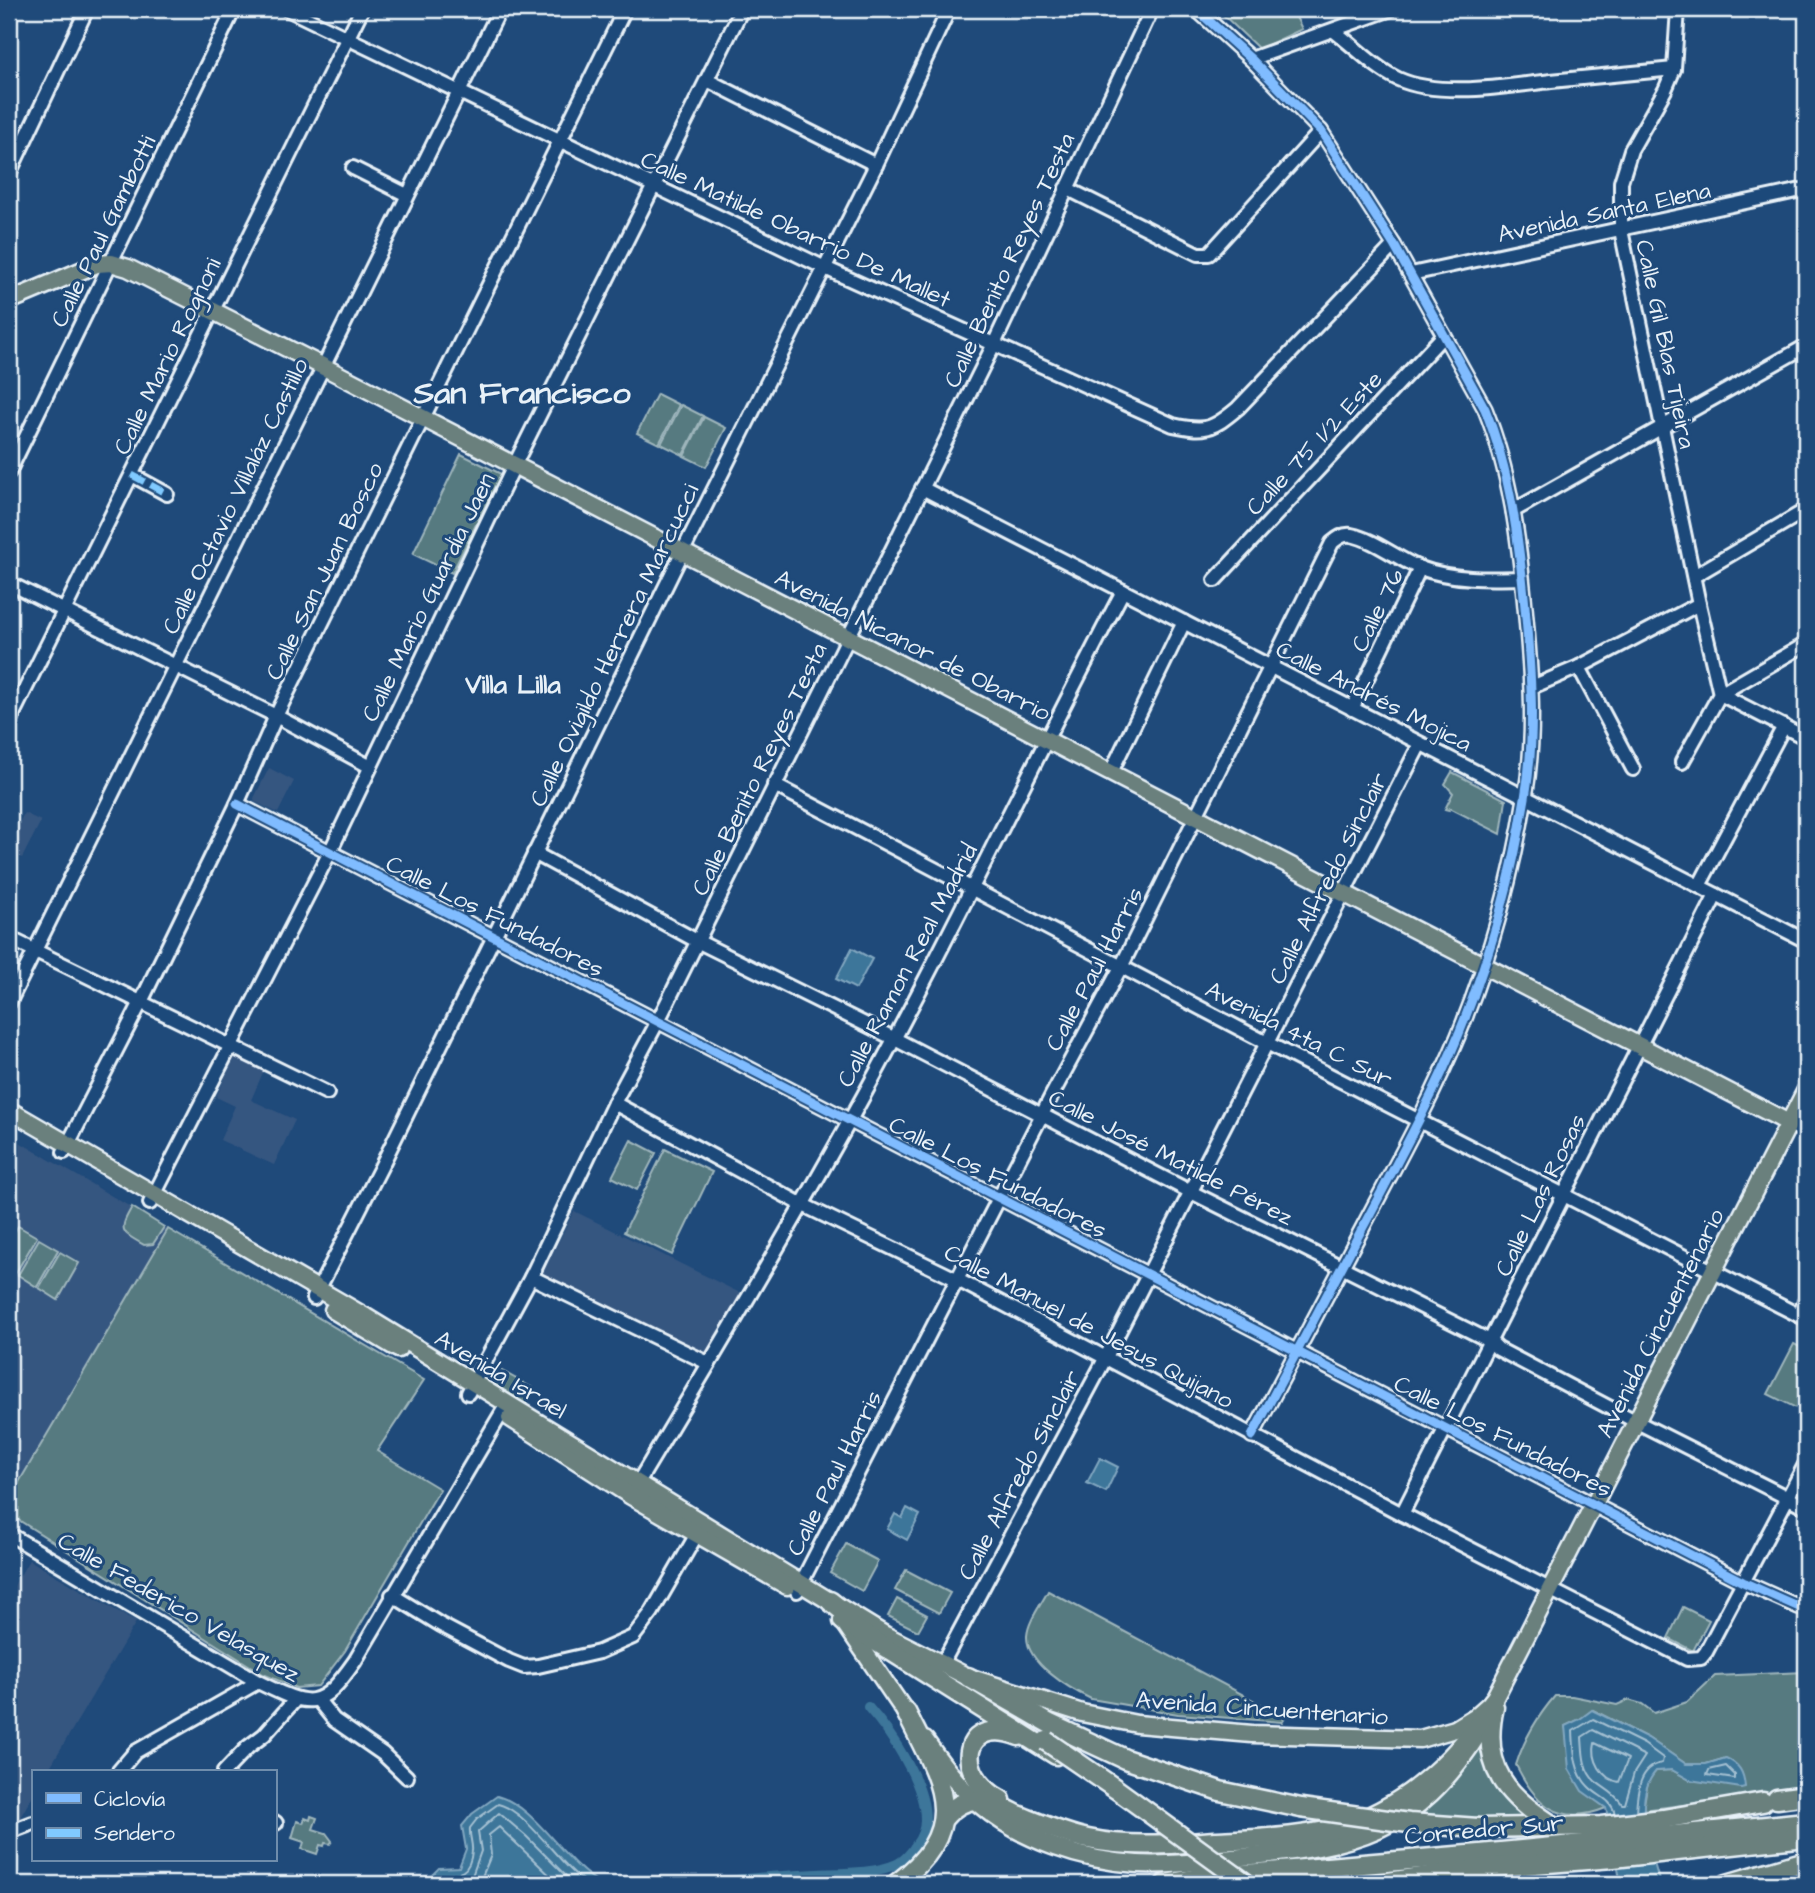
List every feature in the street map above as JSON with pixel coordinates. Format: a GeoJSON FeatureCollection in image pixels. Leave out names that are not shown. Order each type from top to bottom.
{"type":"FeatureCollection","features":[{"type":"Feature","properties":{"kind":"highway"},"geometry":{"type":"LineString","coordinates":[[830,1601],[881,1640],[1003,1712],[1061,1758],[1233,1884]]}},
{"type":"Feature","properties":{"kind":"highway"},"geometry":{"type":"LineString","coordinates":[[843,1621],[1116,1789],[1247,1884]]}},
{"type":"Feature","properties":{"kind":"highway"},"geometry":{"type":"LineString","coordinates":[[968,1677],[1050,1724],[1125,1759],[1220,1791],[1301,1808],[1409,1823],[1478,1828],[1601,1826],[1663,1819],[1806,1795]]}},
{"type":"Feature","properties":{"kind":"highway"},"geometry":{"type":"LineString","coordinates":[[1495,1699],[1490,1734],[1496,1767],[1507,1788],[1527,1809],[1555,1827]]}},
{"type":"Feature","properties":{"kind":"highway"},"geometry":{"type":"LineString","coordinates":[[943,1819],[960,1804],[975,1800],[986,1801],[1063,1833],[1108,1843],[1150,1845],[1252,1839],[1350,1825],[1379,1812],[1429,1777],[1466,1741],[1495,1699]]}},
{"type":"Feature","properties":{"kind":"highway"},"geometry":{"type":"LineString","coordinates":[[897,1884],[919,1864],[929,1850],[943,1819],[944,1807],[941,1784],[906,1712]]}},
{"type":"Feature","properties":{"kind":"highway"},"geometry":{"type":"LineString","coordinates":[[1043,1742],[1006,1731],[986,1732],[973,1744],[969,1756],[970,1767],[977,1782],[991,1794],[1063,1833]]}},
{"type":"Feature","properties":{"kind":"highway","name":"Corredor Sur"},"geometry":{"type":"LineString","coordinates":[[1655,1846],[1806,1822]]}},
{"type":"Feature","properties":{"kind":"highway","name":"Corredor Sur"},"geometry":{"type":"LineString","coordinates":[[1165,1884],[1199,1878],[1806,1838]]}},
{"type":"Feature","properties":{"kind":"highway","name":"Corredor Sur"},"geometry":{"type":"LineString","coordinates":[[1375,1884],[1612,1850]]}},
{"type":"Feature","properties":{"kind":"highway"},"geometry":{"type":"LineString","coordinates":[[1727,1884],[1806,1861]]}},
{"type":"Feature","properties":{"kind":"main road"},"geometry":{"type":"LineString","coordinates":[[9,301],[97,264],[111,263]]}},
{"type":"Feature","properties":{"kind":"main road","name":"Avenida Nicanor de Obarrio"},"geometry":{"type":"LineString","coordinates":[[111,263],[128,268],[322,366],[1789,1123]]}},
{"type":"Feature","properties":{"kind":"main road","name":"Avenida Cincuentenario"},"geometry":{"type":"LineString","coordinates":[[799,1587],[843,1621],[858,1639],[931,1749],[975,1800],[993,1815],[1023,1833],[1062,1849],[1106,1861],[1170,1865],[1327,1847],[1391,1824],[1441,1785],[1463,1759],[1806,1090]]}},
{"type":"Feature","properties":{"kind":"main road","name":"Avenida Israel"},"geometry":{"type":"LineString","coordinates":[[9,1110],[66,1148],[316,1294],[505,1408],[634,1490],[799,1587]]}},
{"type":"Feature","properties":{"kind":"main road","name":"Avenida Israel"},"geometry":{"type":"LineString","coordinates":[[9,1121],[66,1148]]}},
{"type":"Feature","properties":{"kind":"main road","name":"Avenida Israel"},"geometry":{"type":"LineString","coordinates":[[634,1490],[697,1534],[830,1601],[885,1635],[968,1677]]}},
{"type":"Feature","properties":{"kind":"main road","name":"Avenida Cincuentenario"},"geometry":{"type":"LineString","coordinates":[[968,1677],[1082,1713],[1137,1724],[1252,1734],[1420,1740],[1455,1729],[1476,1716],[1495,1699]]}},
{"type":"Feature","properties":{"kind":"street"},"geometry":{"type":"LineString","coordinates":[[9,174],[86,9]]}},
{"type":"Feature","properties":{"kind":"street","name":"Calle Paul Gambotti"},"geometry":{"type":"LineString","coordinates":[[9,472],[234,9]]}},
{"type":"Feature","properties":{"kind":"street","name":"Calle Matilde Obarrio De Mallet"},"geometry":{"type":"LineString","coordinates":[[287,9],[825,268],[1172,425],[1197,430],[1219,424],[1238,408],[1394,245]]}},
{"type":"Feature","properties":{"kind":"street","name":"Calle Mario Rognoni"},"geometry":{"type":"LineString","coordinates":[[9,722],[362,9]]}},
{"type":"Feature","properties":{"kind":"street","name":"Calle Octavio Villaláz Castillo"},"geometry":{"type":"LineString","coordinates":[[9,1003],[500,9]]}},
{"type":"Feature","properties":{"kind":"street","name":"Calle San Juan Bosco"},"geometry":{"type":"LineString","coordinates":[[66,1148],[141,1002],[237,804],[276,716],[625,9]]}},
{"type":"Feature","properties":{"kind":"street","name":"Calle Mario Guardia Jaen"},"geometry":{"type":"LineString","coordinates":[[152,1198],[330,852],[514,466],[742,9]]}},
{"type":"Feature","properties":{"kind":"street","name":"Calle Ovigildo Herrera Marcucci"},"geometry":{"type":"LineString","coordinates":[[316,1294],[381,1167],[682,552],[876,166],[949,9]]}},
{"type":"Feature","properties":{"kind":"street","name":"Calle Benito Reyes Testa"},"geometry":{"type":"LineString","coordinates":[[471,1388],[531,1276],[614,1102],[658,1021],[922,488],[1152,9]]}},
{"type":"Feature","properties":{"kind":"street"},"geometry":{"type":"LineString","coordinates":[[1196,9],[1251,59],[1321,131],[1394,245],[1485,409],[1495,434],[1513,511],[1532,687],[1526,797],[1509,882],[1484,966],[1458,1037],[1419,1119],[1252,1436]]}},
{"type":"Feature","properties":{"kind":"street"},"geometry":{"type":"LineString","coordinates":[[1251,59],[1391,9]]}},
{"type":"Feature","properties":{"kind":"street","name":"Calle Gil Blas Tijeira"},"geometry":{"type":"LineString","coordinates":[[1678,9],[1674,69],[1631,150],[1621,181],[1621,230],[1720,694]]}},
{"type":"Feature","properties":{"kind":"street"},"geometry":{"type":"LineString","coordinates":[[1335,31],[1398,79],[1421,86],[1502,86],[1674,69]]}},
{"type":"Feature","properties":{"kind":"street"},"geometry":{"type":"LineString","coordinates":[[707,80],[876,166]]}},
{"type":"Feature","properties":{"kind":"street"},"geometry":{"type":"LineString","coordinates":[[1066,188],[1198,254],[1209,254],[1321,131]]}},
{"type":"Feature","properties":{"kind":"street"},"geometry":{"type":"LineString","coordinates":[[353,168],[407,195]]}},
{"type":"Feature","properties":{"kind":"street","name":"Avenida Santa Elena"},"geometry":{"type":"LineString","coordinates":[[1411,274],[1806,189]]}},
{"type":"Feature","properties":{"kind":"street","name":"Calle 75 1/2 Este"},"geometry":{"type":"LineString","coordinates":[[1215,580],[1444,335]]}},
{"type":"Feature","properties":{"kind":"street"},"geometry":{"type":"LineString","coordinates":[[1513,511],[1806,346]]}},
{"type":"Feature","properties":{"kind":"street"},"geometry":{"type":"LineString","coordinates":[[132,475],[167,494]]}},
{"type":"Feature","properties":{"kind":"street","name":"Calle Andrés Mojica"},"geometry":{"type":"LineString","coordinates":[[922,488],[1806,941]]}},
{"type":"Feature","properties":{"kind":"street"},"geometry":{"type":"LineString","coordinates":[[1694,576],[1806,510]]}},
{"type":"Feature","properties":{"kind":"street","name":"Calle Paul Harris"},"geometry":{"type":"LineString","coordinates":[[799,1587],[956,1279],[1122,965],[1332,543],[1340,536],[1350,535],[1383,548],[1420,568],[1464,577],[1522,578]]}},
{"type":"Feature","properties":{"kind":"street","name":"Calle 76"},"geometry":{"type":"LineString","coordinates":[[1352,709],[1420,568]]}},
{"type":"Feature","properties":{"kind":"street"},"geometry":{"type":"LineString","coordinates":[[9,583],[276,716],[369,766]]}},
{"type":"Feature","properties":{"kind":"street","name":"Calle Ramon Real Madrid"},"geometry":{"type":"LineString","coordinates":[[634,1490],[849,1121],[972,888],[1123,591]]}},
{"type":"Feature","properties":{"kind":"street"},"geometry":{"type":"LineString","coordinates":[[1532,687],[1579,667],[1699,604]]}},
{"type":"Feature","properties":{"kind":"street"},"geometry":{"type":"LineString","coordinates":[[1111,772],[1184,622]]}},
{"type":"Feature","properties":{"kind":"street"},"geometry":{"type":"LineString","coordinates":[[1682,762],[1720,694],[1806,644]]}},
{"type":"Feature","properties":{"kind":"street"},"geometry":{"type":"LineString","coordinates":[[1579,667],[1633,769]]}},
{"type":"Feature","properties":{"kind":"street"},"geometry":{"type":"LineString","coordinates":[[1720,694],[1806,738]]}},
{"type":"Feature","properties":{"kind":"street"},"geometry":{"type":"LineString","coordinates":[[1699,886],[1784,726]]}},
{"type":"Feature","properties":{"kind":"street","name":"Calle Alfredo Sinclair"},"geometry":{"type":"LineString","coordinates":[[942,1664],[1105,1359],[1420,744]]}},
{"type":"Feature","properties":{"kind":"street","name":"Avenida 4ta C Sur"},"geometry":{"type":"LineString","coordinates":[[774,785],[1267,1043],[1802,1317]]}},
{"type":"Feature","properties":{"kind":"street","name":"Calle Los Fundadores"},"geometry":{"type":"LineString","coordinates":[[237,804],[1743,1582],[1799,1607],[1806,1606]]}},
{"type":"Feature","properties":{"kind":"street","name":"Calle José Matilde Pérez"},"geometry":{"type":"LineString","coordinates":[[534,853],[697,941],[1490,1341],[1498,1349],[1635,1421],[1806,1507]]}},
{"type":"Feature","properties":{"kind":"street","name":"Calle Las Rosas"},"geometry":{"type":"LineString","coordinates":[[1402,1514],[1716,895]]}},
{"type":"Feature","properties":{"kind":"street"},"geometry":{"type":"LineString","coordinates":[[9,937],[327,1093]]}},
{"type":"Feature","properties":{"kind":"street","name":"Calle Manuel de Jesus Quijano"},"geometry":{"type":"LineString","coordinates":[[614,1102],[801,1204],[956,1279],[1252,1436],[1681,1657],[1694,1660],[1701,1658],[1706,1652],[1743,1582]]}},
{"type":"Feature","properties":{"kind":"street"},"geometry":{"type":"LineString","coordinates":[[1789,1123],[1806,1133]]}},
{"type":"Feature","properties":{"kind":"street"},"geometry":{"type":"LineString","coordinates":[[531,1276],[708,1363]]}},
{"type":"Feature","properties":{"kind":"street"},"geometry":{"type":"LineString","coordinates":[[1802,1317],[1806,1300]]}},
{"type":"Feature","properties":{"kind":"street","name":"Calle Federico Velasquez"},"geometry":{"type":"LineString","coordinates":[[9,1534],[258,1682],[296,1699],[318,1700],[332,1691],[348,1670],[505,1408]]}},
{"type":"Feature","properties":{"kind":"street"},"geometry":{"type":"LineString","coordinates":[[1743,1582],[1806,1463]]}},
{"type":"Feature","properties":{"kind":"street"},"geometry":{"type":"LineString","coordinates":[[392,1595],[509,1661],[524,1667],[538,1666],[599,1652],[633,1637],[652,1612],[697,1534]]}},
{"type":"Feature","properties":{"kind":"street"},"geometry":{"type":"LineString","coordinates":[[120,1770],[135,1752],[258,1682]]}},
{"type":"Feature","properties":{"kind":"street"},"geometry":{"type":"LineString","coordinates":[[226,1770],[264,1735],[296,1699]]}},
{"type":"Feature","properties":{"kind":"street"},"geometry":{"type":"LineString","coordinates":[[318,1700],[334,1720],[383,1754],[407,1777]]}},
{"type":"Feature","properties":{"kind":"street"},"geometry":{"type":"LineString","coordinates":[[9,1832],[32,1823]]}},
{"type":"Feature","properties":{"kind":"shaded area"},"geometry":{"type":"Polygon","coordinates":[[[269,768],[294,781],[278,813],[255,802],[254,798],[269,768]]]}},
{"type":"Feature","properties":{"kind":"shaded area"},"geometry":{"type":"Polygon","coordinates":[[[24,813],[41,821],[22,858],[9,851],[9,831],[14,833],[24,813]]]}},
{"type":"Feature","properties":{"kind":"shaded area"},"geometry":{"type":"Polygon","coordinates":[[[235,1056],[264,1070],[251,1100],[295,1120],[274,1165],[220,1140],[235,1106],[216,1097],[235,1056]]]}},
{"type":"Feature","properties":{"kind":"shaded area"},"geometry":{"type":"Polygon","coordinates":[[[9,1136],[168,1229],[9,1499],[9,1136]]]}},
{"type":"Feature","properties":{"kind":"shaded area"},"geometry":{"type":"Polygon","coordinates":[[[574,1211],[742,1294],[707,1356],[542,1275],[574,1211]]]}},
{"type":"Feature","properties":{"kind":"shaded area"},"geometry":{"type":"Polygon","coordinates":[[[29,1560],[136,1622],[48,1770],[32,1770],[32,1797],[18,1821],[9,1823],[9,1594],[29,1560]]]}},
{"type":"Feature","properties":{"kind":"green space"},"geometry":{"type":"Polygon","coordinates":[[[1217,9],[1292,9],[1302,29],[1259,49],[1217,9]]]}},
{"type":"Feature","properties":{"kind":"green space"},"geometry":{"type":"Polygon","coordinates":[[[657,394],[679,405],[659,444],[637,433],[657,394]]]}},
{"type":"Feature","properties":{"kind":"green space"},"geometry":{"type":"Polygon","coordinates":[[[681,405],[703,416],[683,455],[661,444],[681,405]]]}},
{"type":"Feature","properties":{"kind":"green space"},"geometry":{"type":"Polygon","coordinates":[[[704,417],[726,428],[706,467],[684,456],[704,417]]]}},
{"type":"Feature","properties":{"kind":"green space"},"geometry":{"type":"Polygon","coordinates":[[[461,454],[501,474],[452,573],[413,554],[461,454]]]}},
{"type":"Feature","properties":{"kind":"green space"},"geometry":{"type":"Polygon","coordinates":[[[1452,772],[1506,800],[1501,834],[1450,808],[1445,809],[1453,793],[1445,784],[1452,772]]]}},
{"type":"Feature","properties":{"kind":"green space"},"geometry":{"type":"Polygon","coordinates":[[[631,1140],[656,1153],[637,1190],[612,1177],[631,1140]]]}},
{"type":"Feature","properties":{"kind":"green space"},"geometry":{"type":"Polygon","coordinates":[[[665,1149],[712,1172],[672,1255],[624,1232],[665,1149]]]}},
{"type":"Feature","properties":{"kind":"green space"},"geometry":{"type":"Polygon","coordinates":[[[132,1207],[164,1227],[153,1244],[144,1245],[126,1234],[125,1221],[132,1207]]]}},
{"type":"Feature","properties":{"kind":"green space"},"geometry":{"type":"Polygon","coordinates":[[[18,1226],[37,1237],[15,1274],[9,1270],[9,1242],[18,1226]]]}},
{"type":"Feature","properties":{"kind":"green space"},"geometry":{"type":"Polygon","coordinates":[[[168,1229],[424,1380],[377,1451],[440,1489],[345,1651],[318,1686],[296,1688],[263,1674],[9,1514],[9,1499],[168,1229]]]}},
{"type":"Feature","properties":{"kind":"green space"},"geometry":{"type":"Polygon","coordinates":[[[39,1239],[58,1250],[37,1287],[18,1275],[39,1239]]]}},
{"type":"Feature","properties":{"kind":"green space"},"geometry":{"type":"Polygon","coordinates":[[[60,1252],[79,1263],[58,1300],[39,1288],[60,1252]]]}},
{"type":"Feature","properties":{"kind":"green space"},"geometry":{"type":"Polygon","coordinates":[[[1794,1344],[1806,1350],[1806,1413],[1768,1394],[1794,1344]]]}},
{"type":"Feature","properties":{"kind":"green space"},"geometry":{"type":"Polygon","coordinates":[[[502,1371],[534,1389],[523,1410],[490,1391],[502,1371]]]}},
{"type":"Feature","properties":{"kind":"green space"},"geometry":{"type":"Polygon","coordinates":[[[846,1544],[878,1561],[862,1591],[830,1573],[846,1544]]]}},
{"type":"Feature","properties":{"kind":"green space"},"geometry":{"type":"Polygon","coordinates":[[[906,1570],[950,1593],[939,1613],[895,1590],[906,1570]]]}},
{"type":"Feature","properties":{"kind":"green space"},"geometry":{"type":"Polygon","coordinates":[[[1048,1591],[1285,1717],[1282,1722],[1178,1714],[1091,1699],[1082,1695],[1041,1665],[1029,1646],[1027,1636],[1030,1625],[1048,1591]]]}},
{"type":"Feature","properties":{"kind":"green space"},"geometry":{"type":"Polygon","coordinates":[[[897,1599],[927,1615],[918,1631],[888,1616],[897,1599]]]}},
{"type":"Feature","properties":{"kind":"green space"},"geometry":{"type":"Polygon","coordinates":[[[1683,1607],[1709,1620],[1693,1651],[1668,1638],[1683,1607]]]}},
{"type":"Feature","properties":{"kind":"green space"},"geometry":{"type":"Polygon","coordinates":[[[1806,1672],[1806,1786],[1754,1796],[1643,1810],[1648,1780],[1656,1771],[1672,1770],[1690,1780],[1726,1758],[1706,1764],[1686,1764],[1648,1738],[1593,1710],[1565,1726],[1582,1790],[1606,1808],[1575,1815],[1551,1809],[1532,1791],[1516,1765],[1532,1729],[1555,1696],[1572,1696],[1617,1705],[1628,1700],[1642,1704],[1654,1713],[1687,1702],[1715,1676],[1806,1672]]]}},
{"type":"Feature","properties":{"kind":"green space"},"geometry":{"type":"Polygon","coordinates":[[[1484,1738],[1538,1823],[1408,1818],[1467,1764],[1484,1738]]]}},
{"type":"Feature","properties":{"kind":"green space"},"geometry":{"type":"Polygon","coordinates":[[[311,1816],[317,1818],[313,1829],[326,1833],[332,1841],[324,1846],[320,1845],[317,1854],[302,1849],[304,1842],[292,1838],[297,1821],[303,1823],[305,1818],[310,1820],[311,1816]]]}},
{"type":"Feature","properties":{"kind":"water"},"geometry":{"type":"Polygon","coordinates":[[[852,948],[872,959],[856,989],[836,979],[852,948]]]}},
{"type":"Feature","properties":{"kind":"water"},"geometry":{"type":"Polygon","coordinates":[[[1100,1458],[1118,1467],[1106,1492],[1087,1483],[1100,1458]]]}},
{"type":"Feature","properties":{"kind":"water"},"geometry":{"type":"Polygon","coordinates":[[[907,1508],[920,1515],[907,1540],[887,1529],[895,1514],[902,1518],[907,1508]]]}},
{"type":"Feature","properties":{"kind":"water"},"geometry":{"type":"Polygon","coordinates":[[[1592,1710],[1648,1738],[1686,1764],[1706,1764],[1726,1758],[1742,1773],[1745,1787],[1741,1788],[1690,1780],[1672,1770],[1656,1771],[1645,1796],[1644,1810],[1648,1841],[1660,1884],[1621,1884],[1606,1808],[1582,1791],[1569,1769],[1565,1726],[1592,1710]]]}},
{"type":"Feature","properties":{"kind":"water"},"geometry":{"type":"Polygon","coordinates":[[[497,1796],[512,1802],[525,1812],[575,1863],[602,1884],[423,1884],[439,1868],[459,1867],[466,1849],[462,1826],[472,1814],[497,1796]]]}},
{"type":"Feature","properties":{"kind":"waterway"},"geometry":{"type":"LineString","coordinates":[[704,1884],[868,1871],[897,1864],[908,1856],[920,1840],[924,1828],[924,1807],[920,1791],[906,1760],[868,1707]]}},
{"type":"Feature","properties":{"kind":"marked path"},"geometry":{"type":"LineString","coordinates":[[132,475],[167,494]]}},
{"type":"Feature","properties":{"kind":"cycle path"},"geometry":{"type":"LineString","coordinates":[[1196,9],[1251,59],[1321,131],[1394,245],[1485,409],[1501,457],[1512,506],[1523,582],[1531,679],[1530,751],[1520,828],[1498,919],[1469,1007],[1448,1060],[1413,1132],[1252,1436]]}},
{"type":"Feature","properties":{"kind":"cycle path"},"geometry":{"type":"LineString","coordinates":[[237,804],[1743,1582],[1799,1607],[1806,1606]]}},
{"type":"Feature","properties":{"kind":"district","name":"San Francisco"},"geometry":{"type":"Point","coordinates":[522,392]}},
{"type":"Feature","properties":{"kind":"district","name":"Villa Lilla"},"geometry":{"type":"Point","coordinates":[513,684]}}]}
